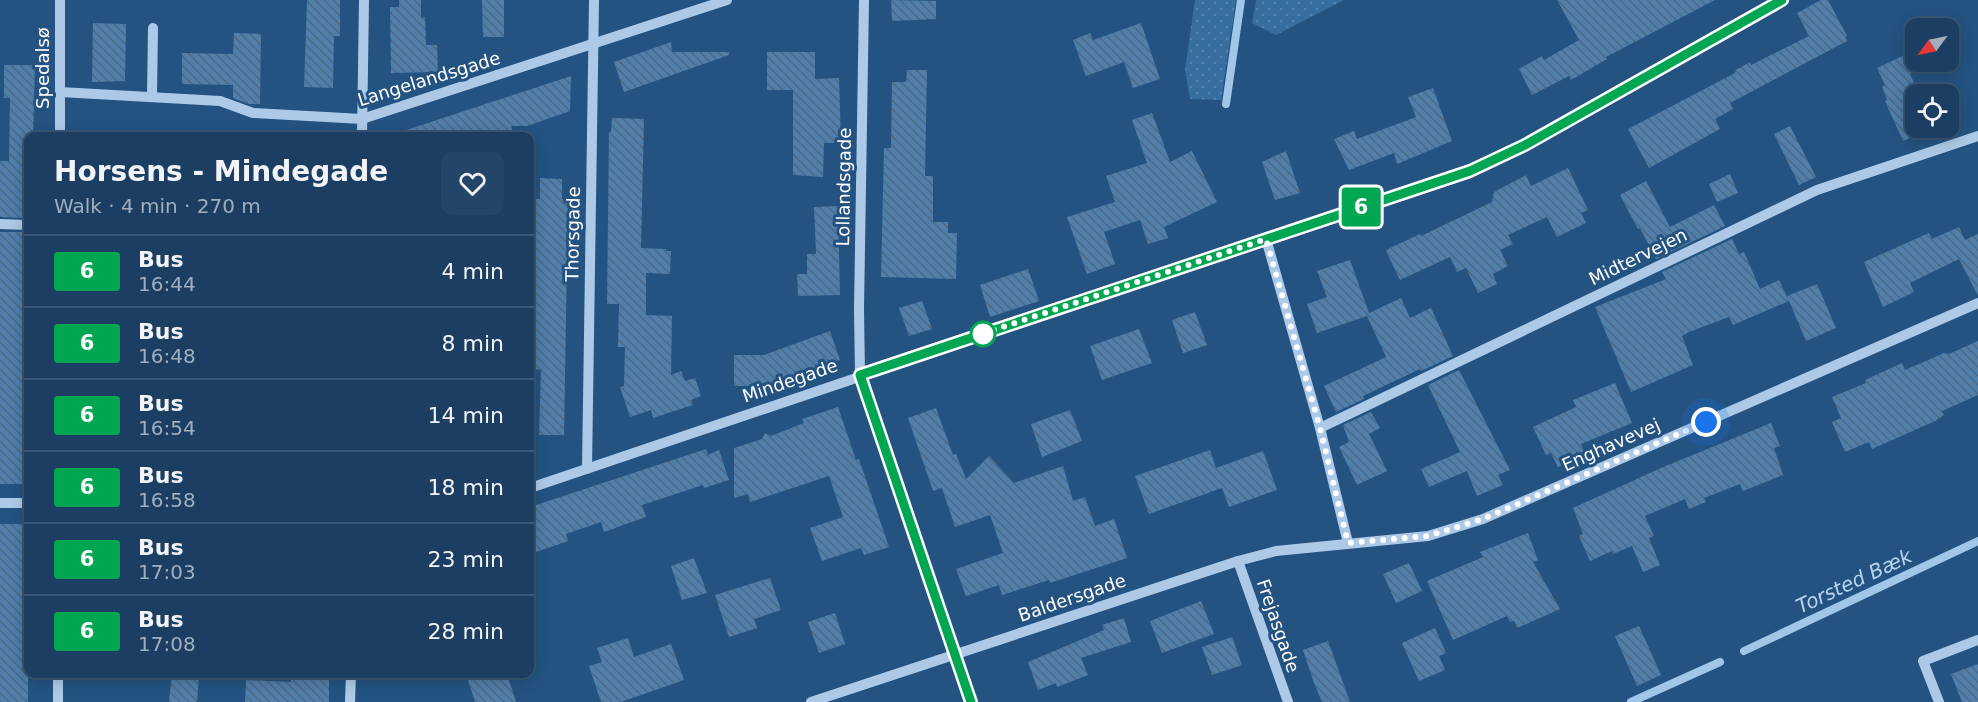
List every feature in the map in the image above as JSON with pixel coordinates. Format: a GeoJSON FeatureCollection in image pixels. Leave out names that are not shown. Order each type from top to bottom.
{"type":"FeatureCollection","features":[{"type":"Feature","properties":{"kind":"street","name":"Spedalsø"},"geometry":{"type":"LineString","coordinates":[[60,0],[60,132]]}},
{"type":"Feature","properties":{"kind":"street"},"geometry":{"type":"LineString","coordinates":[[362,132],[364,0]]}},
{"type":"Feature","properties":{"kind":"street","name":"Thorsgade"},"geometry":{"type":"LineString","coordinates":[[587,469],[594,0]]}},
{"type":"Feature","properties":{"kind":"street","name":"Langelandsgade"},"geometry":{"type":"LineString","coordinates":[[60,92],[220,101],[253,113],[362,119],[727,0]]}},
{"type":"Feature","properties":{"kind":"street","name":"Lollandsgade"},"geometry":{"type":"LineString","coordinates":[[864,0],[860,375],[971,702]]}},
{"type":"Feature","properties":{"kind":"street","name":"Mindegade"},"geometry":{"type":"LineString","coordinates":[[534,487],[1470,171],[1525,145],[1783,0]]}},
{"type":"Feature","properties":{"kind":"street"},"geometry":{"type":"LineString","coordinates":[[152,97],[153,28]]}},
{"type":"Feature","properties":{"kind":"street","name":"Midtervejen"},"geometry":{"type":"LineString","coordinates":[[1320,428],[1817,190],[1978,136]]}},
{"type":"Feature","properties":{"kind":"street"},"geometry":{"type":"LineString","coordinates":[[0,224],[24,225]]}},
{"type":"Feature","properties":{"kind":"street"},"geometry":{"type":"LineString","coordinates":[[1266,239],[1320,428],[1348,543]]}},
{"type":"Feature","properties":{"kind":"street","name":"Enghavevej"},"geometry":{"type":"LineString","coordinates":[[1348,543],[1428,536],[1483,519],[1978,303]]}},
{"type":"Feature","properties":{"kind":"street"},"geometry":{"type":"LineString","coordinates":[[0,503],[24,503]]}},
{"type":"Feature","properties":{"kind":"street","name":"Baldersgade"},"geometry":{"type":"LineString","coordinates":[[811,702],[1144,590],[1238,561],[1276,551],[1348,543]]}},
{"type":"Feature","properties":{"kind":"street","name":"Frejasgade"},"geometry":{"type":"LineString","coordinates":[[1238,561],[1288,702]]}},
{"type":"Feature","properties":{"kind":"street"},"geometry":{"type":"LineString","coordinates":[[1939,702],[1923,661],[1978,640]]}},
{"type":"Feature","properties":{"kind":"street"},"geometry":{"type":"LineString","coordinates":[[58,678],[58,702]]}},
{"type":"Feature","properties":{"kind":"street"},"geometry":{"type":"LineString","coordinates":[[351,678],[351,702]]}},
{"type":"Feature","properties":{"kind":"shaded area"},"geometry":{"type":"Polygon","coordinates":[[[1195,0],[1236,0],[1221,100],[1190,99],[1185,70],[1195,0]]]}},
{"type":"Feature","properties":{"kind":"shaded area"},"geometry":{"type":"Polygon","coordinates":[[[1256,0],[1344,0],[1276,35],[1252,23],[1256,0]]]}},
{"type":"Feature","properties":{"kind":"building"},"geometry":{"type":"Polygon","coordinates":[[[307,0],[340,0],[340,36],[334,36],[333,88],[304,87],[307,0]]]}},
{"type":"Feature","properties":{"kind":"building"},"geometry":{"type":"Polygon","coordinates":[[[399,0],[421,0],[421,18],[425,17],[426,45],[437,45],[438,72],[391,73],[390,7],[399,7],[399,0]]]}},
{"type":"Feature","properties":{"kind":"building"},"geometry":{"type":"Polygon","coordinates":[[[482,0],[504,0],[504,37],[483,37],[482,0]]]}},
{"type":"Feature","properties":{"kind":"building"},"geometry":{"type":"Polygon","coordinates":[[[891,0],[936,1],[936,19],[892,21],[891,0]]]}},
{"type":"Feature","properties":{"kind":"building"},"geometry":{"type":"Polygon","coordinates":[[[1557,0],[1715,0],[1606,57],[1607,59],[1571,80],[1569,76],[1532,95],[1519,69],[1542,56],[1544,60],[1579,40],[1557,0]]]}},
{"type":"Feature","properties":{"kind":"building"},"geometry":{"type":"Polygon","coordinates":[[[1821,0],[1828,0],[1847,36],[1845,37],[1847,41],[1730,103],[1733,109],[1715,119],[1720,129],[1649,168],[1628,129],[1735,73],[1736,70],[1750,62],[1751,65],[1809,36],[1797,13],[1821,0]]]}},
{"type":"Feature","properties":{"kind":"building"},"geometry":{"type":"Polygon","coordinates":[[[93,23],[126,24],[125,81],[92,82],[93,23]]]}},
{"type":"Feature","properties":{"kind":"building"},"geometry":{"type":"Polygon","coordinates":[[[1141,23],[1160,79],[1133,88],[1124,62],[1086,76],[1073,40],[1090,33],[1093,40],[1141,23]]]}},
{"type":"Feature","properties":{"kind":"building"},"geometry":{"type":"Polygon","coordinates":[[[234,33],[261,34],[260,104],[249,104],[233,98],[233,85],[182,84],[182,53],[233,54],[234,33]]]}},
{"type":"Feature","properties":{"kind":"building"},"geometry":{"type":"Polygon","coordinates":[[[671,42],[672,52],[729,52],[729,55],[624,92],[614,62],[671,42]]]}},
{"type":"Feature","properties":{"kind":"building"},"geometry":{"type":"Polygon","coordinates":[[[767,52],[815,52],[815,79],[839,78],[841,143],[824,143],[823,177],[793,175],[793,90],[767,90],[767,52]]]}},
{"type":"Feature","properties":{"kind":"building"},"geometry":{"type":"Polygon","coordinates":[[[1905,55],[1905,72],[1915,72],[1910,74],[1914,84],[1905,84],[1905,138],[1910,138],[1903,141],[1885,101],[1887,100],[1882,87],[1885,85],[1877,68],[1905,55]]]}},
{"type":"Feature","properties":{"kind":"building"},"geometry":{"type":"Polygon","coordinates":[[[4,65],[35,65],[33,132],[24,132],[24,218],[0,217],[0,161],[9,161],[10,98],[4,98],[4,65]]]}},
{"type":"Feature","properties":{"kind":"building"},"geometry":{"type":"Polygon","coordinates":[[[907,70],[927,70],[925,176],[933,176],[933,222],[948,222],[948,233],[957,233],[956,279],[881,277],[884,148],[891,148],[892,82],[906,82],[907,70]]]}},
{"type":"Feature","properties":{"kind":"building"},"geometry":{"type":"Polygon","coordinates":[[[571,76],[570,111],[527,126],[511,126],[513,132],[400,132],[571,76]]]}},
{"type":"Feature","properties":{"kind":"building"},"geometry":{"type":"Polygon","coordinates":[[[1433,88],[1452,141],[1397,164],[1394,153],[1349,170],[1334,139],[1354,131],[1357,139],[1416,117],[1408,97],[1433,88]]]}},
{"type":"Feature","properties":{"kind":"building"},"geometry":{"type":"Polygon","coordinates":[[[1152,113],[1170,162],[1192,151],[1217,202],[1164,227],[1168,238],[1148,244],[1140,220],[1104,232],[1115,264],[1087,274],[1067,217],[1115,202],[1106,176],[1147,163],[1132,120],[1152,113]]]}},
{"type":"Feature","properties":{"kind":"building"},"geometry":{"type":"Polygon","coordinates":[[[612,118],[644,119],[641,248],[671,251],[670,274],[646,273],[646,315],[672,316],[671,375],[681,371],[685,381],[695,378],[701,396],[691,400],[693,405],[653,418],[651,410],[630,417],[620,387],[624,386],[625,347],[618,347],[619,304],[607,304],[609,132],[611,132],[612,118]]]}},
{"type":"Feature","properties":{"kind":"building"},"geometry":{"type":"Polygon","coordinates":[[[1790,126],[1816,177],[1799,185],[1774,134],[1790,126]]]}},
{"type":"Feature","properties":{"kind":"building"},"geometry":{"type":"Polygon","coordinates":[[[1286,151],[1300,193],[1275,200],[1262,162],[1286,151]]]}},
{"type":"Feature","properties":{"kind":"building"},"geometry":{"type":"Polygon","coordinates":[[[1568,168],[1588,210],[1581,213],[1586,223],[1557,237],[1547,217],[1508,235],[1513,244],[1500,250],[1508,266],[1493,274],[1497,284],[1478,293],[1466,268],[1457,272],[1450,257],[1400,280],[1386,251],[1390,248],[1420,234],[1421,236],[1492,202],[1494,192],[1526,175],[1531,186],[1568,168]]]}},
{"type":"Feature","properties":{"kind":"building"},"geometry":{"type":"Polygon","coordinates":[[[1730,174],[1738,193],[1717,202],[1709,184],[1730,174]]]}},
{"type":"Feature","properties":{"kind":"building"},"geometry":{"type":"Polygon","coordinates":[[[540,178],[562,179],[562,199],[568,199],[564,435],[539,435],[541,370],[534,369],[534,199],[540,199],[540,178]]]}},
{"type":"Feature","properties":{"kind":"building"},"geometry":{"type":"Polygon","coordinates":[[[1646,181],[1670,227],[1714,205],[1725,226],[1656,259],[1620,195],[1646,181]]]}},
{"type":"Feature","properties":{"kind":"building"},"geometry":{"type":"Polygon","coordinates":[[[838,206],[840,295],[798,296],[797,274],[807,274],[807,254],[816,254],[814,207],[838,206]]]}},
{"type":"Feature","properties":{"kind":"building"},"geometry":{"type":"Polygon","coordinates":[[[1959,227],[1965,240],[1978,234],[1978,296],[1959,259],[1910,283],[1914,292],[1883,307],[1864,262],[1929,233],[1932,239],[1959,227]]]}},
{"type":"Feature","properties":{"kind":"building"},"geometry":{"type":"Polygon","coordinates":[[[0,232],[24,232],[24,484],[0,484],[0,232]]]}},
{"type":"Feature","properties":{"kind":"building"},"geometry":{"type":"Polygon","coordinates":[[[1732,239],[1739,254],[1744,252],[1760,289],[1779,280],[1789,301],[1733,325],[1729,317],[1682,336],[1693,365],[1631,392],[1595,307],[1666,279],[1662,272],[1732,239]]]}},
{"type":"Feature","properties":{"kind":"building"},"geometry":{"type":"Polygon","coordinates":[[[1350,260],[1369,313],[1401,298],[1410,318],[1431,308],[1453,356],[1363,396],[1364,399],[1336,412],[1324,386],[1386,357],[1367,316],[1317,333],[1307,304],[1327,297],[1317,271],[1350,260]]]}},
{"type":"Feature","properties":{"kind":"building"},"geometry":{"type":"Polygon","coordinates":[[[1028,269],[1039,301],[990,317],[980,285],[1028,269]]]}},
{"type":"Feature","properties":{"kind":"building"},"geometry":{"type":"Polygon","coordinates":[[[1817,284],[1836,328],[1806,341],[1787,296],[1817,284]]]}},
{"type":"Feature","properties":{"kind":"building"},"geometry":{"type":"Polygon","coordinates":[[[922,301],[932,329],[909,336],[899,308],[922,301]]]}},
{"type":"Feature","properties":{"kind":"building"},"geometry":{"type":"Polygon","coordinates":[[[1195,312],[1207,345],[1183,353],[1172,320],[1195,312]]]}},
{"type":"Feature","properties":{"kind":"building"},"geometry":{"type":"Polygon","coordinates":[[[1139,329],[1152,363],[1102,380],[1090,346],[1139,329]]]}},
{"type":"Feature","properties":{"kind":"building"},"geometry":{"type":"Polygon","coordinates":[[[830,331],[840,360],[770,386],[734,386],[734,355],[764,355],[830,331]]]}},
{"type":"Feature","properties":{"kind":"building"},"geometry":{"type":"Polygon","coordinates":[[[1978,341],[1978,395],[1942,411],[1944,415],[1935,421],[1872,449],[1869,442],[1845,452],[1832,422],[1841,418],[1832,397],[1866,383],[1865,380],[1902,363],[1905,370],[1978,341]]]}},
{"type":"Feature","properties":{"kind":"building"},"geometry":{"type":"Polygon","coordinates":[[[1459,370],[1510,470],[1498,475],[1503,485],[1477,496],[1467,471],[1429,487],[1421,469],[1460,452],[1428,385],[1459,370]]]}},
{"type":"Feature","properties":{"kind":"building"},"geometry":{"type":"Polygon","coordinates":[[[1615,383],[1632,423],[1581,444],[1586,455],[1558,467],[1551,453],[1546,455],[1533,427],[1576,407],[1573,400],[1615,383]]]}},
{"type":"Feature","properties":{"kind":"building"},"geometry":{"type":"Polygon","coordinates":[[[838,407],[856,460],[859,459],[889,547],[864,555],[861,548],[822,561],[810,528],[843,517],[829,476],[750,502],[748,494],[734,498],[734,448],[762,439],[765,433],[771,436],[804,423],[802,419],[838,407]]]}},
{"type":"Feature","properties":{"kind":"building"},"geometry":{"type":"Polygon","coordinates":[[[936,408],[953,455],[956,454],[966,479],[989,456],[1014,483],[1063,466],[1073,501],[1085,497],[1095,526],[1114,519],[1127,558],[1050,583],[1049,580],[1002,595],[999,585],[966,596],[956,569],[1003,553],[990,515],[955,527],[942,488],[933,491],[908,418],[936,408]]]}},
{"type":"Feature","properties":{"kind":"building"},"geometry":{"type":"Polygon","coordinates":[[[1070,410],[1082,441],[1042,457],[1031,424],[1070,410]]]}},
{"type":"Feature","properties":{"kind":"building"},"geometry":{"type":"Polygon","coordinates":[[[1371,412],[1380,428],[1369,434],[1387,471],[1357,485],[1339,447],[1349,442],[1343,425],[1371,412]]]}},
{"type":"Feature","properties":{"kind":"building"},"geometry":{"type":"Polygon","coordinates":[[[1771,423],[1780,446],[1774,448],[1783,475],[1743,491],[1740,484],[1704,498],[1706,502],[1689,509],[1685,499],[1645,516],[1654,536],[1649,538],[1660,565],[1643,572],[1632,546],[1613,554],[1612,551],[1590,561],[1579,536],[1583,534],[1573,508],[1661,468],[1771,423]]]}},
{"type":"Feature","properties":{"kind":"building"},"geometry":{"type":"Polygon","coordinates":[[[706,449],[708,455],[719,450],[729,480],[704,488],[703,485],[642,505],[646,517],[604,532],[601,522],[566,534],[568,541],[534,553],[534,506],[706,449]]]}},
{"type":"Feature","properties":{"kind":"building"},"geometry":{"type":"Polygon","coordinates":[[[1210,450],[1216,468],[1263,451],[1277,490],[1229,507],[1222,488],[1149,514],[1135,476],[1210,450]]]}},
{"type":"Feature","properties":{"kind":"building"},"geometry":{"type":"Polygon","coordinates":[[[0,524],[24,524],[24,678],[28,678],[28,702],[0,702],[0,524]]]}},
{"type":"Feature","properties":{"kind":"building"},"geometry":{"type":"Polygon","coordinates":[[[1528,533],[1538,560],[1533,562],[1560,609],[1517,628],[1514,621],[1510,622],[1507,616],[1453,640],[1427,581],[1483,557],[1480,552],[1528,533]]]}},
{"type":"Feature","properties":{"kind":"building"},"geometry":{"type":"Polygon","coordinates":[[[694,558],[707,593],[682,600],[671,566],[694,558]]]}},
{"type":"Feature","properties":{"kind":"building"},"geometry":{"type":"Polygon","coordinates":[[[1409,563],[1422,591],[1396,603],[1383,574],[1409,563]]]}},
{"type":"Feature","properties":{"kind":"building"},"geometry":{"type":"Polygon","coordinates":[[[770,578],[781,610],[754,619],[757,628],[729,637],[715,595],[770,578]]]}},
{"type":"Feature","properties":{"kind":"building"},"geometry":{"type":"Polygon","coordinates":[[[1201,601],[1214,634],[1162,653],[1150,621],[1201,601]]]}},
{"type":"Feature","properties":{"kind":"building"},"geometry":{"type":"Polygon","coordinates":[[[835,613],[845,644],[819,653],[808,622],[835,613]]]}},
{"type":"Feature","properties":{"kind":"building"},"geometry":{"type":"Polygon","coordinates":[[[1124,618],[1131,642],[1081,658],[1088,675],[1057,687],[1056,683],[1038,690],[1028,662],[1104,630],[1102,625],[1124,618]]]}},
{"type":"Feature","properties":{"kind":"building"},"geometry":{"type":"Polygon","coordinates":[[[1639,626],[1661,675],[1637,686],[1615,636],[1639,626]]]}},
{"type":"Feature","properties":{"kind":"building"},"geometry":{"type":"Polygon","coordinates":[[[1435,628],[1446,653],[1439,656],[1445,670],[1419,681],[1402,643],[1435,628]]]}},
{"type":"Feature","properties":{"kind":"building"},"geometry":{"type":"Polygon","coordinates":[[[1232,637],[1242,665],[1212,675],[1202,647],[1232,637]]]}},
{"type":"Feature","properties":{"kind":"building"},"geometry":{"type":"Polygon","coordinates":[[[628,638],[634,657],[671,644],[684,680],[621,702],[601,702],[589,666],[602,662],[597,648],[628,638]]]}},
{"type":"Feature","properties":{"kind":"building"},"geometry":{"type":"Polygon","coordinates":[[[1328,641],[1350,702],[1322,702],[1314,683],[1303,650],[1328,641]]]}},
{"type":"Feature","properties":{"kind":"building"},"geometry":{"type":"Polygon","coordinates":[[[1978,664],[1978,702],[1962,702],[1951,674],[1978,664]]]}},
{"type":"Feature","properties":{"kind":"building"},"geometry":{"type":"Polygon","coordinates":[[[172,678],[199,678],[197,702],[169,702],[172,678]]]}},
{"type":"Feature","properties":{"kind":"building"},"geometry":{"type":"Polygon","coordinates":[[[291,678],[329,678],[329,702],[245,702],[246,680],[291,682],[291,678]]]}},
{"type":"Feature","properties":{"kind":"building"},"geometry":{"type":"Polygon","coordinates":[[[467,678],[508,678],[516,702],[475,702],[467,678]]]}},
{"type":"Feature","properties":{"kind":"waterway"},"geometry":{"type":"LineString","coordinates":[[1226,104],[1241,0]]}},
{"type":"Feature","properties":{"kind":"waterway","name":"Torsted Bæk"},"geometry":{"type":"LineString","coordinates":[[1744,651],[1978,541]]}},
{"type":"Feature","properties":{"kind":"waterway","name":"Torsted Bæk"},"geometry":{"type":"LineString","coordinates":[[1631,702],[1720,662]]}},
{"type":"Feature","properties":{"kind":"bus line","name":"6"},"geometry":{"type":"LineString","coordinates":[[971,702],[860,375],[1470,171],[1525,145],[1782,0]]}},
{"type":"Feature","properties":{"kind":"route"},"geometry":{"type":"LineString","coordinates":[[983,334],[973,337],[1266,239],[1320,428],[1348,543],[1428,536],[1483,519],[1706,422]]}}]}
